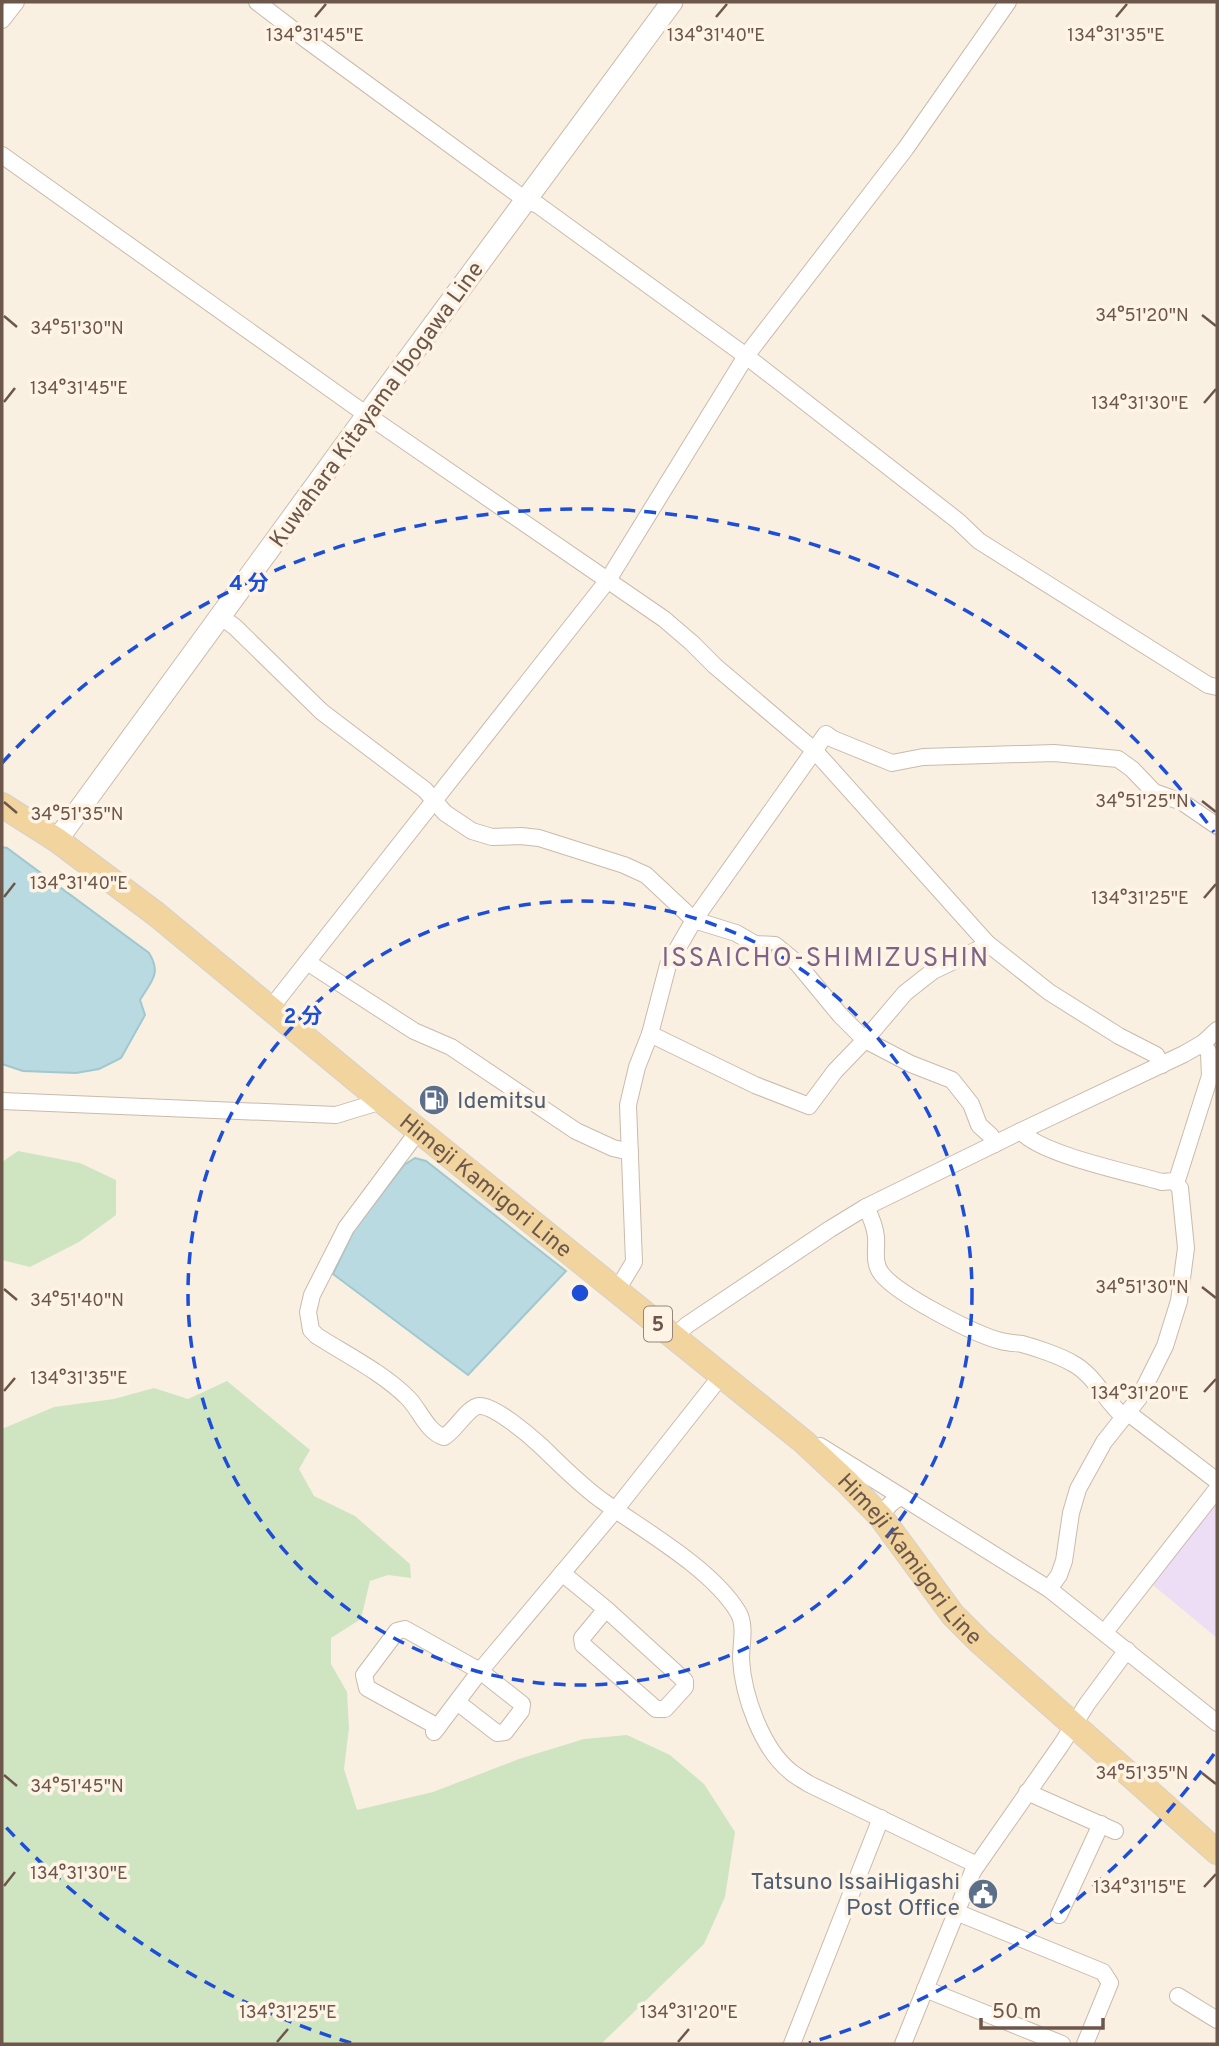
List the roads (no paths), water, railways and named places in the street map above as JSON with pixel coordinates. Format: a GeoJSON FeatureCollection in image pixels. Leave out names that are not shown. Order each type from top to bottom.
{"type":"FeatureCollection","features":[{"type":"Feature","properties":{"kind":"main road","name":"Kuwahara Kitayama Ibogawa Line"},"geometry":{"type":"LineString","coordinates":[[57,840],[672,2]]}},
{"type":"Feature","properties":{"kind":"main road","name":"Himeji Kamigori Line"},"geometry":{"type":"LineString","coordinates":[[2,805],[57,840],[156,914],[382,1101],[804,1442],[881,1517],[953,1615],[980,1642],[1217,1852]]}},
{"type":"Feature","properties":{"kind":"street"},"geometry":{"type":"LineString","coordinates":[[2,20],[16,2]]}},
{"type":"Feature","properties":{"kind":"street"},"geometry":{"type":"LineString","coordinates":[[257,2],[527,201],[538,205],[746,356],[958,521],[979,541],[1208,685],[1217,687]]}},
{"type":"Feature","properties":{"kind":"street"},"geometry":{"type":"LineString","coordinates":[[270,1009],[608,580],[746,356],[906,148],[1008,2]]}},
{"type":"Feature","properties":{"kind":"street"},"geometry":{"type":"LineString","coordinates":[[2,155],[367,415],[664,619],[814,750],[987,943],[1049,992],[1119,1036],[1156,1055],[1163,1065]]}},
{"type":"Feature","properties":{"kind":"street"},"geometry":{"type":"LineString","coordinates":[[220,616],[235,627],[321,712],[425,790],[445,813],[472,831],[492,837],[539,838],[624,865],[660,886],[681,910],[694,920],[736,933],[755,944],[775,946],[797,963],[839,1015],[865,1040],[911,1064],[952,1080],[971,1104],[979,1125],[995,1144]]}},
{"type":"Feature","properties":{"kind":"street"},"geometry":{"type":"LineString","coordinates":[[617,1290],[634,1262],[628,1105],[668,965],[694,920],[826,734],[891,764],[923,757],[1054,753],[1118,759],[1154,792],[1182,802],[1217,826]]}},
{"type":"Feature","properties":{"kind":"street"},"geometry":{"type":"LineString","coordinates":[[650,1034],[755,1086],[809,1106],[835,1071],[905,993],[933,971],[987,943]]}},
{"type":"Feature","properties":{"kind":"street"},"geometry":{"type":"LineString","coordinates":[[307,962],[414,1031],[451,1047],[576,1131],[613,1148],[630,1152]]}},
{"type":"Feature","properties":{"kind":"street"},"geometry":{"type":"LineString","coordinates":[[674,1337],[687,1325],[866,1207],[1184,1055],[1217,1030]]}},
{"type":"Feature","properties":{"kind":"street"},"geometry":{"type":"LineString","coordinates":[[1021,1131],[1027,1139],[1075,1159],[1162,1182],[1174,1181],[1178,1177],[1210,1076],[1209,1053],[1203,1043]]}},
{"type":"Feature","properties":{"kind":"street"},"geometry":{"type":"LineString","coordinates":[[2,1101],[337,1115],[382,1101]]}},
{"type":"Feature","properties":{"kind":"street"},"geometry":{"type":"LineString","coordinates":[[419,1130],[346,1228],[312,1295],[308,1311],[311,1330],[397,1388],[436,1435],[444,1437],[451,1433],[472,1409],[478,1406],[488,1408],[517,1425],[603,1502],[636,1522],[709,1578],[740,1615],[743,1634],[741,1659],[756,1722],[773,1752],[790,1772],[809,1784],[976,1865]]}},
{"type":"Feature","properties":{"kind":"street"},"geometry":{"type":"LineString","coordinates":[[1049,1589],[1059,1575],[1064,1561],[1071,1513],[1078,1489],[1104,1442],[1139,1398],[1165,1346],[1179,1301],[1186,1248],[1180,1188],[1174,1181]]}},
{"type":"Feature","properties":{"kind":"street"},"geometry":{"type":"LineString","coordinates":[[866,1207],[873,1221],[876,1262],[881,1273],[893,1285],[923,1305],[988,1337],[1002,1342],[1023,1344],[1072,1363],[1088,1374],[1112,1407],[1126,1414],[1217,1480]]}},
{"type":"Feature","properties":{"kind":"street"},"geometry":{"type":"LineString","coordinates":[[457,1702],[497,1733],[505,1732],[521,1711],[522,1704],[480,1671],[405,1629],[397,1631],[364,1675],[367,1688],[436,1730],[480,1671],[616,1509],[721,1376]]}},
{"type":"Feature","properties":{"kind":"street"},"geometry":{"type":"LineString","coordinates":[[804,1442],[818,1444],[1049,1589],[1217,1723]]}},
{"type":"Feature","properties":{"kind":"street"},"geometry":{"type":"LineString","coordinates":[[1105,1632],[1217,1489]]}},
{"type":"Feature","properties":{"kind":"street"},"geometry":{"type":"LineString","coordinates":[[881,1517],[888,1505],[902,1497]]}},
{"type":"Feature","properties":{"kind":"street"},"geometry":{"type":"LineString","coordinates":[[562,1573],[606,1609],[685,1681],[685,1687],[666,1709],[656,1709],[583,1645],[582,1638],[606,1609]]}},
{"type":"Feature","properties":{"kind":"street"},"geometry":{"type":"LineString","coordinates":[[903,2044],[976,1865],[1127,1650]]}},
{"type":"Feature","properties":{"kind":"street"},"geometry":{"type":"LineString","coordinates":[[1027,1791],[1108,1827],[1059,1915]]}},
{"type":"Feature","properties":{"kind":"street"},"geometry":{"type":"LineString","coordinates":[[792,2044],[881,1818]]}},
{"type":"Feature","properties":{"kind":"street"},"geometry":{"type":"LineString","coordinates":[[956,1912],[1103,1972],[1110,1983],[1085,2044]]}},
{"type":"Feature","properties":{"kind":"street"},"geometry":{"type":"LineString","coordinates":[[925,1989],[1062,2044]]}},
{"type":"Feature","properties":{"kind":"street"},"geometry":{"type":"LineString","coordinates":[[1178,1996],[1217,2020]]}},
{"type":"Feature","properties":{"kind":"water"},"geometry":{"type":"Polygon","coordinates":[[[2,847],[7,848],[149,953],[153,960],[154,977],[140,1000],[145,1015],[121,1058],[99,1069],[76,1073],[23,1071],[2,1064],[2,847]]]}},
{"type":"Feature","properties":{"kind":"water"},"geometry":{"type":"Polygon","coordinates":[[[415,1158],[426,1161],[566,1271],[468,1375],[333,1274],[354,1230],[404,1165],[415,1158]]]}},
{"type":"Feature","properties":{"kind":"place","name":"Idemitsu"},"geometry":{"type":"Point","coordinates":[434,1100]}},
{"type":"Feature","properties":{"kind":"place","name":"Tatsuno IssaiHigashi Post Office"},"geometry":{"type":"Point","coordinates":[983,1894]}},
{"type":"Feature","properties":{"kind":"district","name":"ISSAICHO-SHIMIZUSHIN"},"geometry":{"type":"Point","coordinates":[826,957]}}]}
